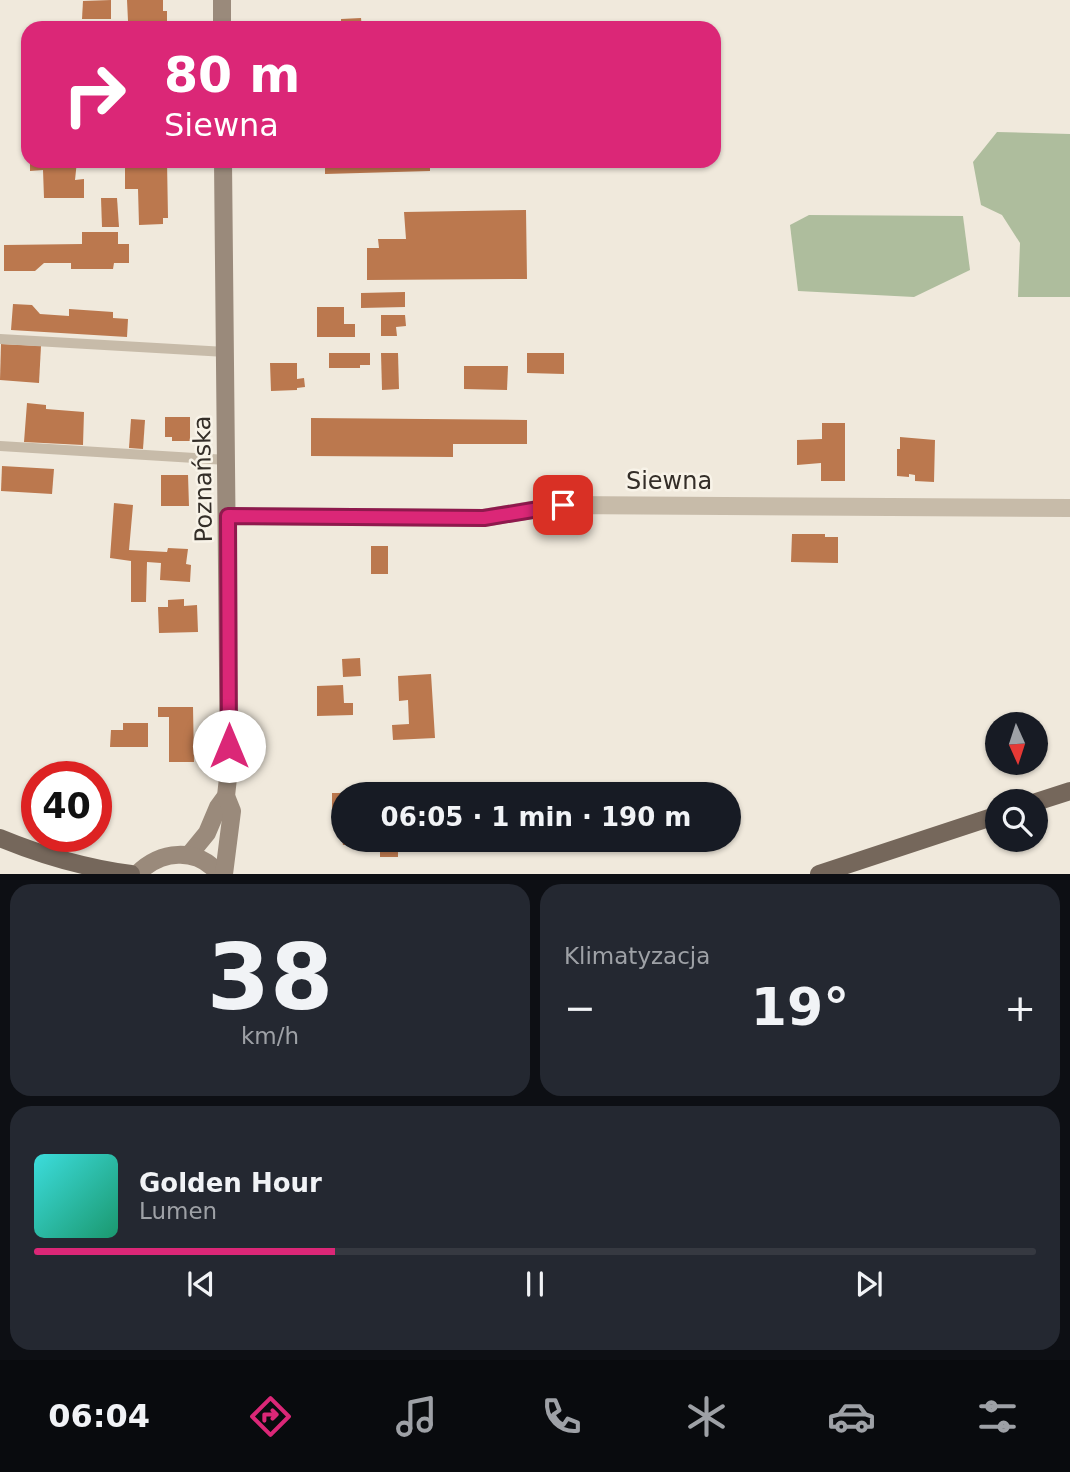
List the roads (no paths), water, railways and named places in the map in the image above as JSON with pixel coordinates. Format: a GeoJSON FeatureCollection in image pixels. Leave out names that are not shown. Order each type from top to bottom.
{"type":"FeatureCollection","features":[{"type":"Feature","properties":{"kind":"main road"},"geometry":{"type":"LineString","coordinates":[[1048,798],[1070,791]]}},
{"type":"Feature","properties":{"kind":"main road"},"geometry":{"type":"LineString","coordinates":[[818,873],[985,819]]}},
{"type":"Feature","properties":{"kind":"main road"},"geometry":{"type":"LineString","coordinates":[[0,838],[21,847],[105,870],[131,873]]}},
{"type":"Feature","properties":{"kind":"street"},"geometry":{"type":"LineString","coordinates":[[222,0],[222,21]]}},
{"type":"Feature","properties":{"kind":"street","name":"Poznańska"},"geometry":{"type":"LineString","coordinates":[[221,873],[232,811],[226,796],[229,769],[228,516],[223,168]]}},
{"type":"Feature","properties":{"kind":"street","name":"Siewna"},"geometry":{"type":"LineString","coordinates":[[228,516],[484,518],[563,505],[1070,508]]}},
{"type":"Feature","properties":{"kind":"street","name":"Poznańska"},"geometry":{"type":"LineString","coordinates":[[189,855],[207,834],[218,807],[226,796]]}},
{"type":"Feature","properties":{"kind":"street"},"geometry":{"type":"LineString","coordinates":[[137,873],[146,864],[174,854],[189,855],[202,860],[221,873]]}},
{"type":"Feature","properties":{"kind":"lane"},"geometry":{"type":"LineString","coordinates":[[0,339],[226,352]]}},
{"type":"Feature","properties":{"kind":"lane"},"geometry":{"type":"LineString","coordinates":[[0,446],[227,460]]}}]}
